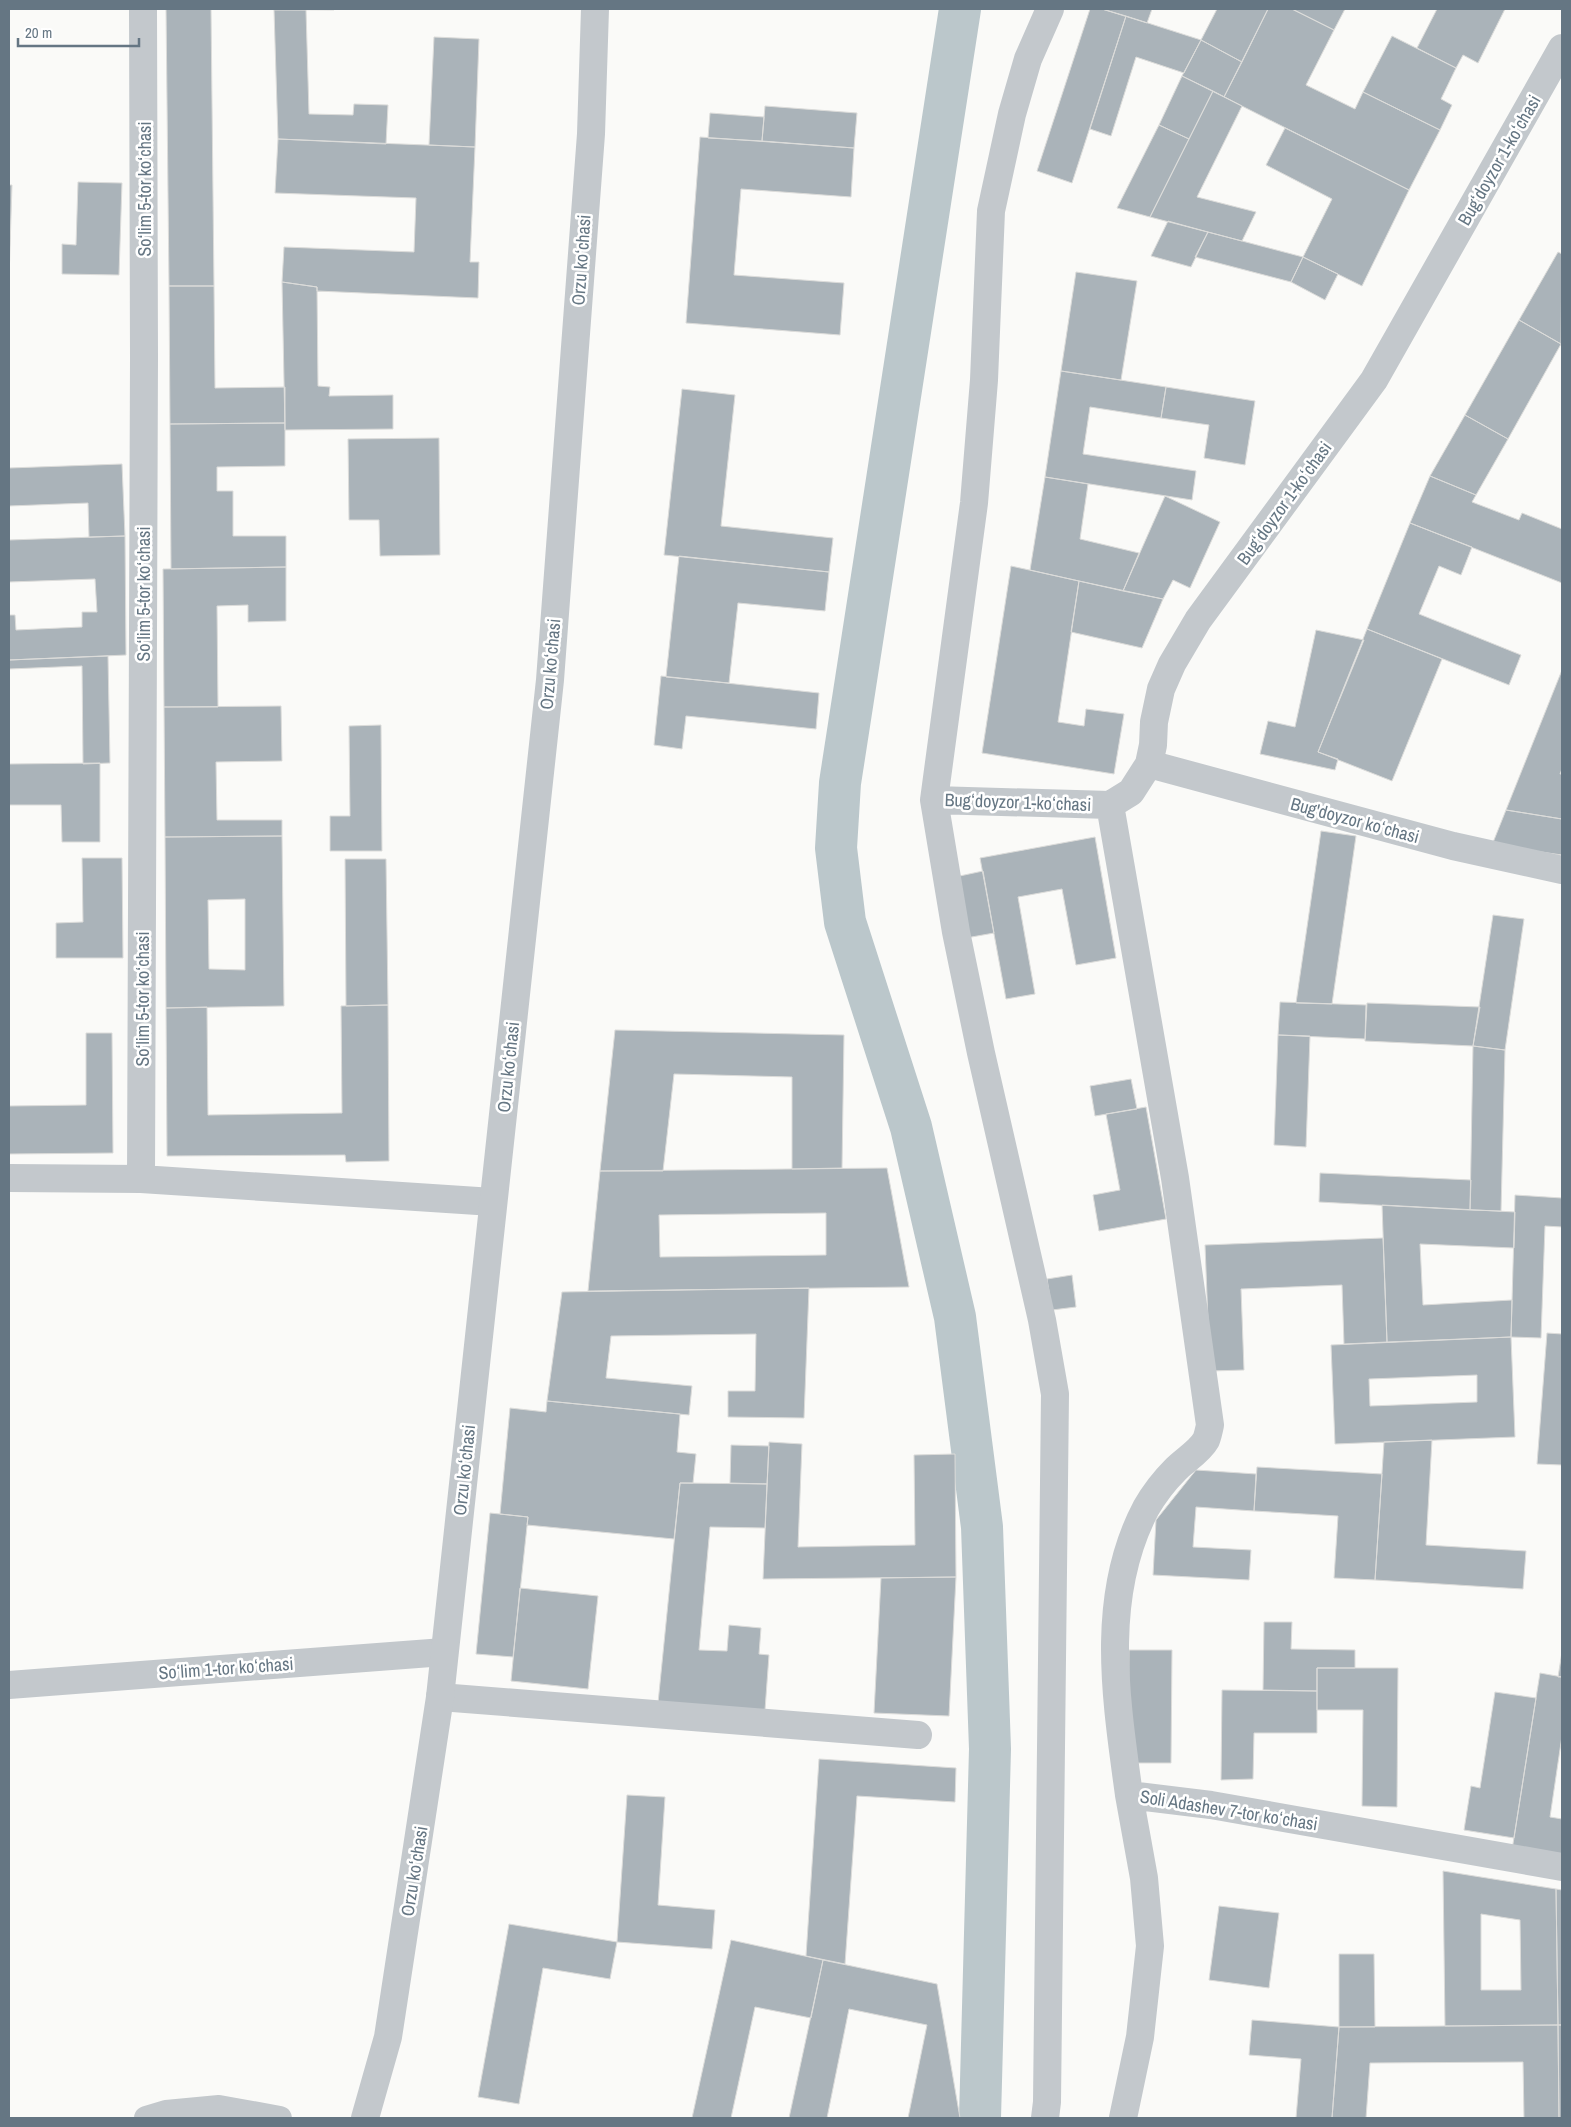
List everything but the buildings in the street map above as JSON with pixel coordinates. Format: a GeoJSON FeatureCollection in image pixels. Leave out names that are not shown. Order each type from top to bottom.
{"type":"FeatureCollection","features":[{"type":"Feature","properties":{"kind":"street","name":"Soʻlim 5-tor koʻchasi"},"geometry":{"type":"LineString","coordinates":[[141,1179],[144,368],[143,9]]}},
{"type":"Feature","properties":{"kind":"street","name":"Orzu koʻchasi"},"geometry":{"type":"LineString","coordinates":[[365,2118],[388,2037],[440,1696],[550,680],[591,134],[595,9]]}},
{"type":"Feature","properties":{"kind":"street"},"geometry":{"type":"LineString","coordinates":[[1045,2118],[1047,2102],[1055,1394],[1042,1320],[981,1053],[956,932],[934,800],[974,503],[984,380],[991,211],[1012,114],[1028,59],[1050,9]]}},
{"type":"Feature","properties":{"kind":"street","name":"Bugʻdoyzor 1-koʻchasi"},"geometry":{"type":"LineString","coordinates":[[934,800],[1110,805],[1131,792],[1149,764],[1153,745],[1154,722],[1161,689],[1172,664],[1198,620],[1374,380],[1562,48]]}},
{"type":"Feature","properties":{"kind":"street","name":"Bug'doyzor koʻchasi"},"geometry":{"type":"LineString","coordinates":[[1149,764],[1453,846],[1562,870]]}},
{"type":"Feature","properties":{"kind":"street"},"geometry":{"type":"LineString","coordinates":[[1110,805],[1175,1178],[1210,1425],[1206,1440],[1166,1480],[1147,1506],[1135,1532],[1121,1576],[1116,1605],[1116,1696],[1129,1795]]}},
{"type":"Feature","properties":{"kind":"street"},"geometry":{"type":"LineString","coordinates":[[9,1178],[141,1179],[493,1202]]}},
{"type":"Feature","properties":{"kind":"street","name":"Soʻlim 1-tor koʻchasi"},"geometry":{"type":"LineString","coordinates":[[9,1685],[444,1652]]}},
{"type":"Feature","properties":{"kind":"street"},"geometry":{"type":"LineString","coordinates":[[440,1696],[918,1735]]}},
{"type":"Feature","properties":{"kind":"street","name":"Soli Adashev 7-tor koʻchasi"},"geometry":{"type":"LineString","coordinates":[[1123,2118],[1140,2037],[1150,1946],[1144,1878],[1129,1795],[1210,1805],[1562,1867]]}},
{"type":"Feature","properties":{"kind":"lane"},"geometry":{"type":"LineString","coordinates":[[146,2118],[166,2112],[219,2108],[266,2117]]}},
{"type":"Feature","properties":{"kind":"waterway"},"geometry":{"type":"LineString","coordinates":[[960,9],[840,783],[836,848],[845,922],[911,1127],[955,1317],[982,1527],[990,1749],[980,2118]]}}]}
